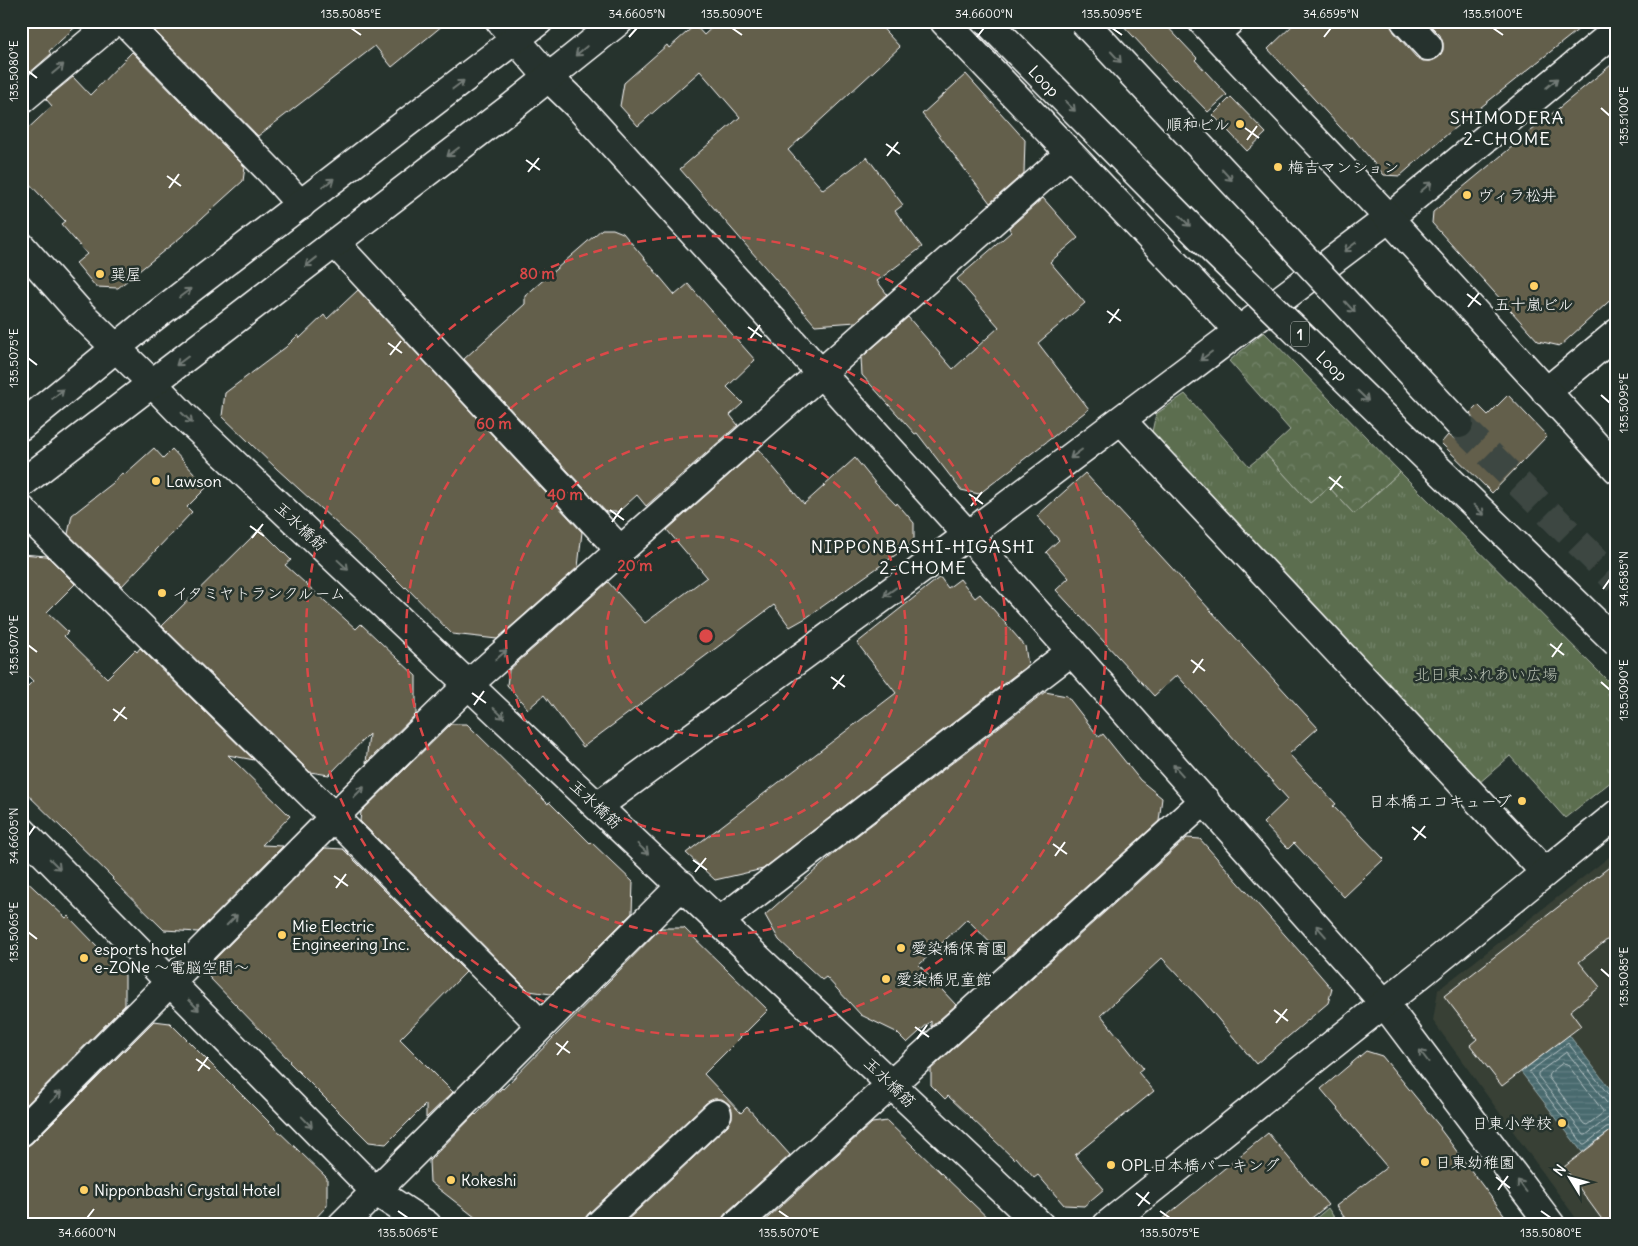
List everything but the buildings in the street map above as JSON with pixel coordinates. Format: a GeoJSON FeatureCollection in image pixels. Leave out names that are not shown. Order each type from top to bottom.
{"type":"FeatureCollection","features":[{"type":"Feature","properties":{"kind":"main road"},"geometry":{"type":"LineString","coordinates":[[21,100],[115,21]]}},
{"type":"Feature","properties":{"kind":"main road"},"geometry":{"type":"LineString","coordinates":[[124,21],[274,175],[300,205]]}},
{"type":"Feature","properties":{"kind":"main road"},"geometry":{"type":"LineString","coordinates":[[21,426],[116,347],[300,205],[508,31],[539,21]]}},
{"type":"Feature","properties":{"kind":"main road"},"geometry":{"type":"LineString","coordinates":[[21,484],[549,78],[619,21]]}},
{"type":"Feature","properties":{"kind":"main road"},"geometry":{"type":"LineString","coordinates":[[944,21],[1238,332]]}},
{"type":"Feature","properties":{"kind":"main road","name":"Loop"},"geometry":{"type":"LineString","coordinates":[[987,21],[1215,252],[1617,644]]}},
{"type":"Feature","properties":{"kind":"main road"},"geometry":{"type":"LineString","coordinates":[[1083,21],[1459,424]]}},
{"type":"Feature","properties":{"kind":"main road"},"geometry":{"type":"LineString","coordinates":[[1405,21],[1428,46]]}},
{"type":"Feature","properties":{"kind":"main road"},"geometry":{"type":"LineString","coordinates":[[1215,26],[1617,469]]}},
{"type":"Feature","properties":{"kind":"main road"},"geometry":{"type":"LineString","coordinates":[[598,806],[968,535],[1389,218],[1617,30]]}},
{"type":"Feature","properties":{"kind":"main road"},"geometry":{"type":"LineString","coordinates":[[508,31],[968,535],[1384,1003],[1551,1225]]}},
{"type":"Feature","properties":{"kind":"main road"},"geometry":{"type":"LineString","coordinates":[[21,1132],[469,684],[1069,154]]}},
{"type":"Feature","properties":{"kind":"main road"},"geometry":{"type":"LineString","coordinates":[[335,242],[620,550]]}},
{"type":"Feature","properties":{"kind":"main road","name":"玉水橋筋"},"geometry":{"type":"LineString","coordinates":[[21,246],[81,314],[184,416],[1040,1225]]}},
{"type":"Feature","properties":{"kind":"main road"},"geometry":{"type":"LineString","coordinates":[[1546,392],[1617,333]]}},
{"type":"Feature","properties":{"kind":"main road"},"geometry":{"type":"LineString","coordinates":[[1121,420],[1545,872]]}},
{"type":"Feature","properties":{"kind":"main road"},"geometry":{"type":"LineString","coordinates":[[21,509],[542,1025]]}},
{"type":"Feature","properties":{"kind":"main road"},"geometry":{"type":"LineString","coordinates":[[720,921],[1072,651]]}},
{"type":"Feature","properties":{"kind":"main road"},"geometry":{"type":"LineString","coordinates":[[736,1225],[1205,800]]}},
{"type":"Feature","properties":{"kind":"main road"},"geometry":{"type":"LineString","coordinates":[[1107,1225],[1617,814]]}},
{"type":"Feature","properties":{"kind":"main road"},"geometry":{"type":"LineString","coordinates":[[21,830],[375,1191],[427,1225]]}},
{"type":"Feature","properties":{"kind":"main road"},"geometry":{"type":"LineString","coordinates":[[342,1225],[682,885]]}},
{"type":"Feature","properties":{"kind":"main road"},"geometry":{"type":"LineString","coordinates":[[599,1225],[717,1114]]}},
{"type":"Feature","properties":{"kind":"shaded area","name":"日東小学校"},"geometry":{"type":"Polygon","coordinates":[[[1617,851],[1617,1225],[1581,1225],[1433,1021],[1438,990],[1617,851]]]}},
{"type":"Feature","properties":{"kind":"green space"},"geometry":{"type":"Polygon","coordinates":[[[1264,332],[1400,472],[1354,514],[1329,487],[1310,503],[1265,453],[1290,430],[1229,361],[1264,332]]]}},
{"type":"Feature","properties":{"kind":"green space","name":"北日東ふれあい広場"},"geometry":{"type":"Polygon","coordinates":[[[1185,394],[1249,466],[1265,453],[1310,503],[1329,487],[1354,514],[1400,472],[1617,690],[1617,777],[1565,818],[1510,756],[1478,784],[1151,436],[1156,414],[1185,394]]]}},
{"type":"Feature","properties":{"kind":"green space"},"geometry":{"type":"Polygon","coordinates":[[[1328,1208],[1339,1225],[1308,1225],[1328,1208]]]}},
{"type":"Feature","properties":{"kind":"water"},"geometry":{"type":"Polygon","coordinates":[[[1569,1035],[1617,1098],[1617,1126],[1582,1152],[1521,1072],[1569,1035]]]}},
{"type":"Feature","properties":{"kind":"tunnel"},"geometry":{"type":"LineString","coordinates":[[1459,424],[1617,581]]}},
{"type":"Feature","properties":{"kind":"place","name":"順和ビル"},"geometry":{"type":"Point","coordinates":[1240,124]}},
{"type":"Feature","properties":{"kind":"place","name":"梅吉マンション"},"geometry":{"type":"Point","coordinates":[1278,167]}},
{"type":"Feature","properties":{"kind":"place","name":"ヴィラ松井"},"geometry":{"type":"Point","coordinates":[1467,195]}},
{"type":"Feature","properties":{"kind":"place","name":"巽屋"},"geometry":{"type":"Point","coordinates":[100,274]}},
{"type":"Feature","properties":{"kind":"place","name":"五十嵐ビル"},"geometry":{"type":"Point","coordinates":[1534,286]}},
{"type":"Feature","properties":{"kind":"place","name":"Lawson"},"geometry":{"type":"Point","coordinates":[156,481]}},
{"type":"Feature","properties":{"kind":"place","name":"イタミヤトランクルーム"},"geometry":{"type":"Point","coordinates":[162,593]}},
{"type":"Feature","properties":{"kind":"place","name":"日本橋エコキューブ"},"geometry":{"type":"Point","coordinates":[1522,801]}},
{"type":"Feature","properties":{"kind":"place","name":"Mie Electric Engineering Inc."},"geometry":{"type":"Point","coordinates":[282,935]}},
{"type":"Feature","properties":{"kind":"place","name":"愛染橋保育園"},"geometry":{"type":"Point","coordinates":[901,948]}},
{"type":"Feature","properties":{"kind":"place","name":"esports hotel e-ZONe ～電脳空間～"},"geometry":{"type":"Point","coordinates":[84,958]}},
{"type":"Feature","properties":{"kind":"place","name":"愛染橋児童館"},"geometry":{"type":"Point","coordinates":[886,979]}},
{"type":"Feature","properties":{"kind":"place","name":"日東小学校"},"geometry":{"type":"Point","coordinates":[1562,1123]}},
{"type":"Feature","properties":{"kind":"place","name":"日東幼稚園"},"geometry":{"type":"Point","coordinates":[1425,1162]}},
{"type":"Feature","properties":{"kind":"place","name":"OPL日本橋パーキング"},"geometry":{"type":"Point","coordinates":[1111,1165]}},
{"type":"Feature","properties":{"kind":"place","name":"Kokeshi"},"geometry":{"type":"Point","coordinates":[451,1180]}},
{"type":"Feature","properties":{"kind":"place","name":"Nipponbashi Crystal Hotel"},"geometry":{"type":"Point","coordinates":[84,1190]}},
{"type":"Feature","properties":{"kind":"district","name":"SHIMODERA 2-CHOME"},"geometry":{"type":"Point","coordinates":[1507,127]}},
{"type":"Feature","properties":{"kind":"district","name":"NIPPONBASHI-HIGASHI 2-CHOME"},"geometry":{"type":"Point","coordinates":[923,556]}}]}
